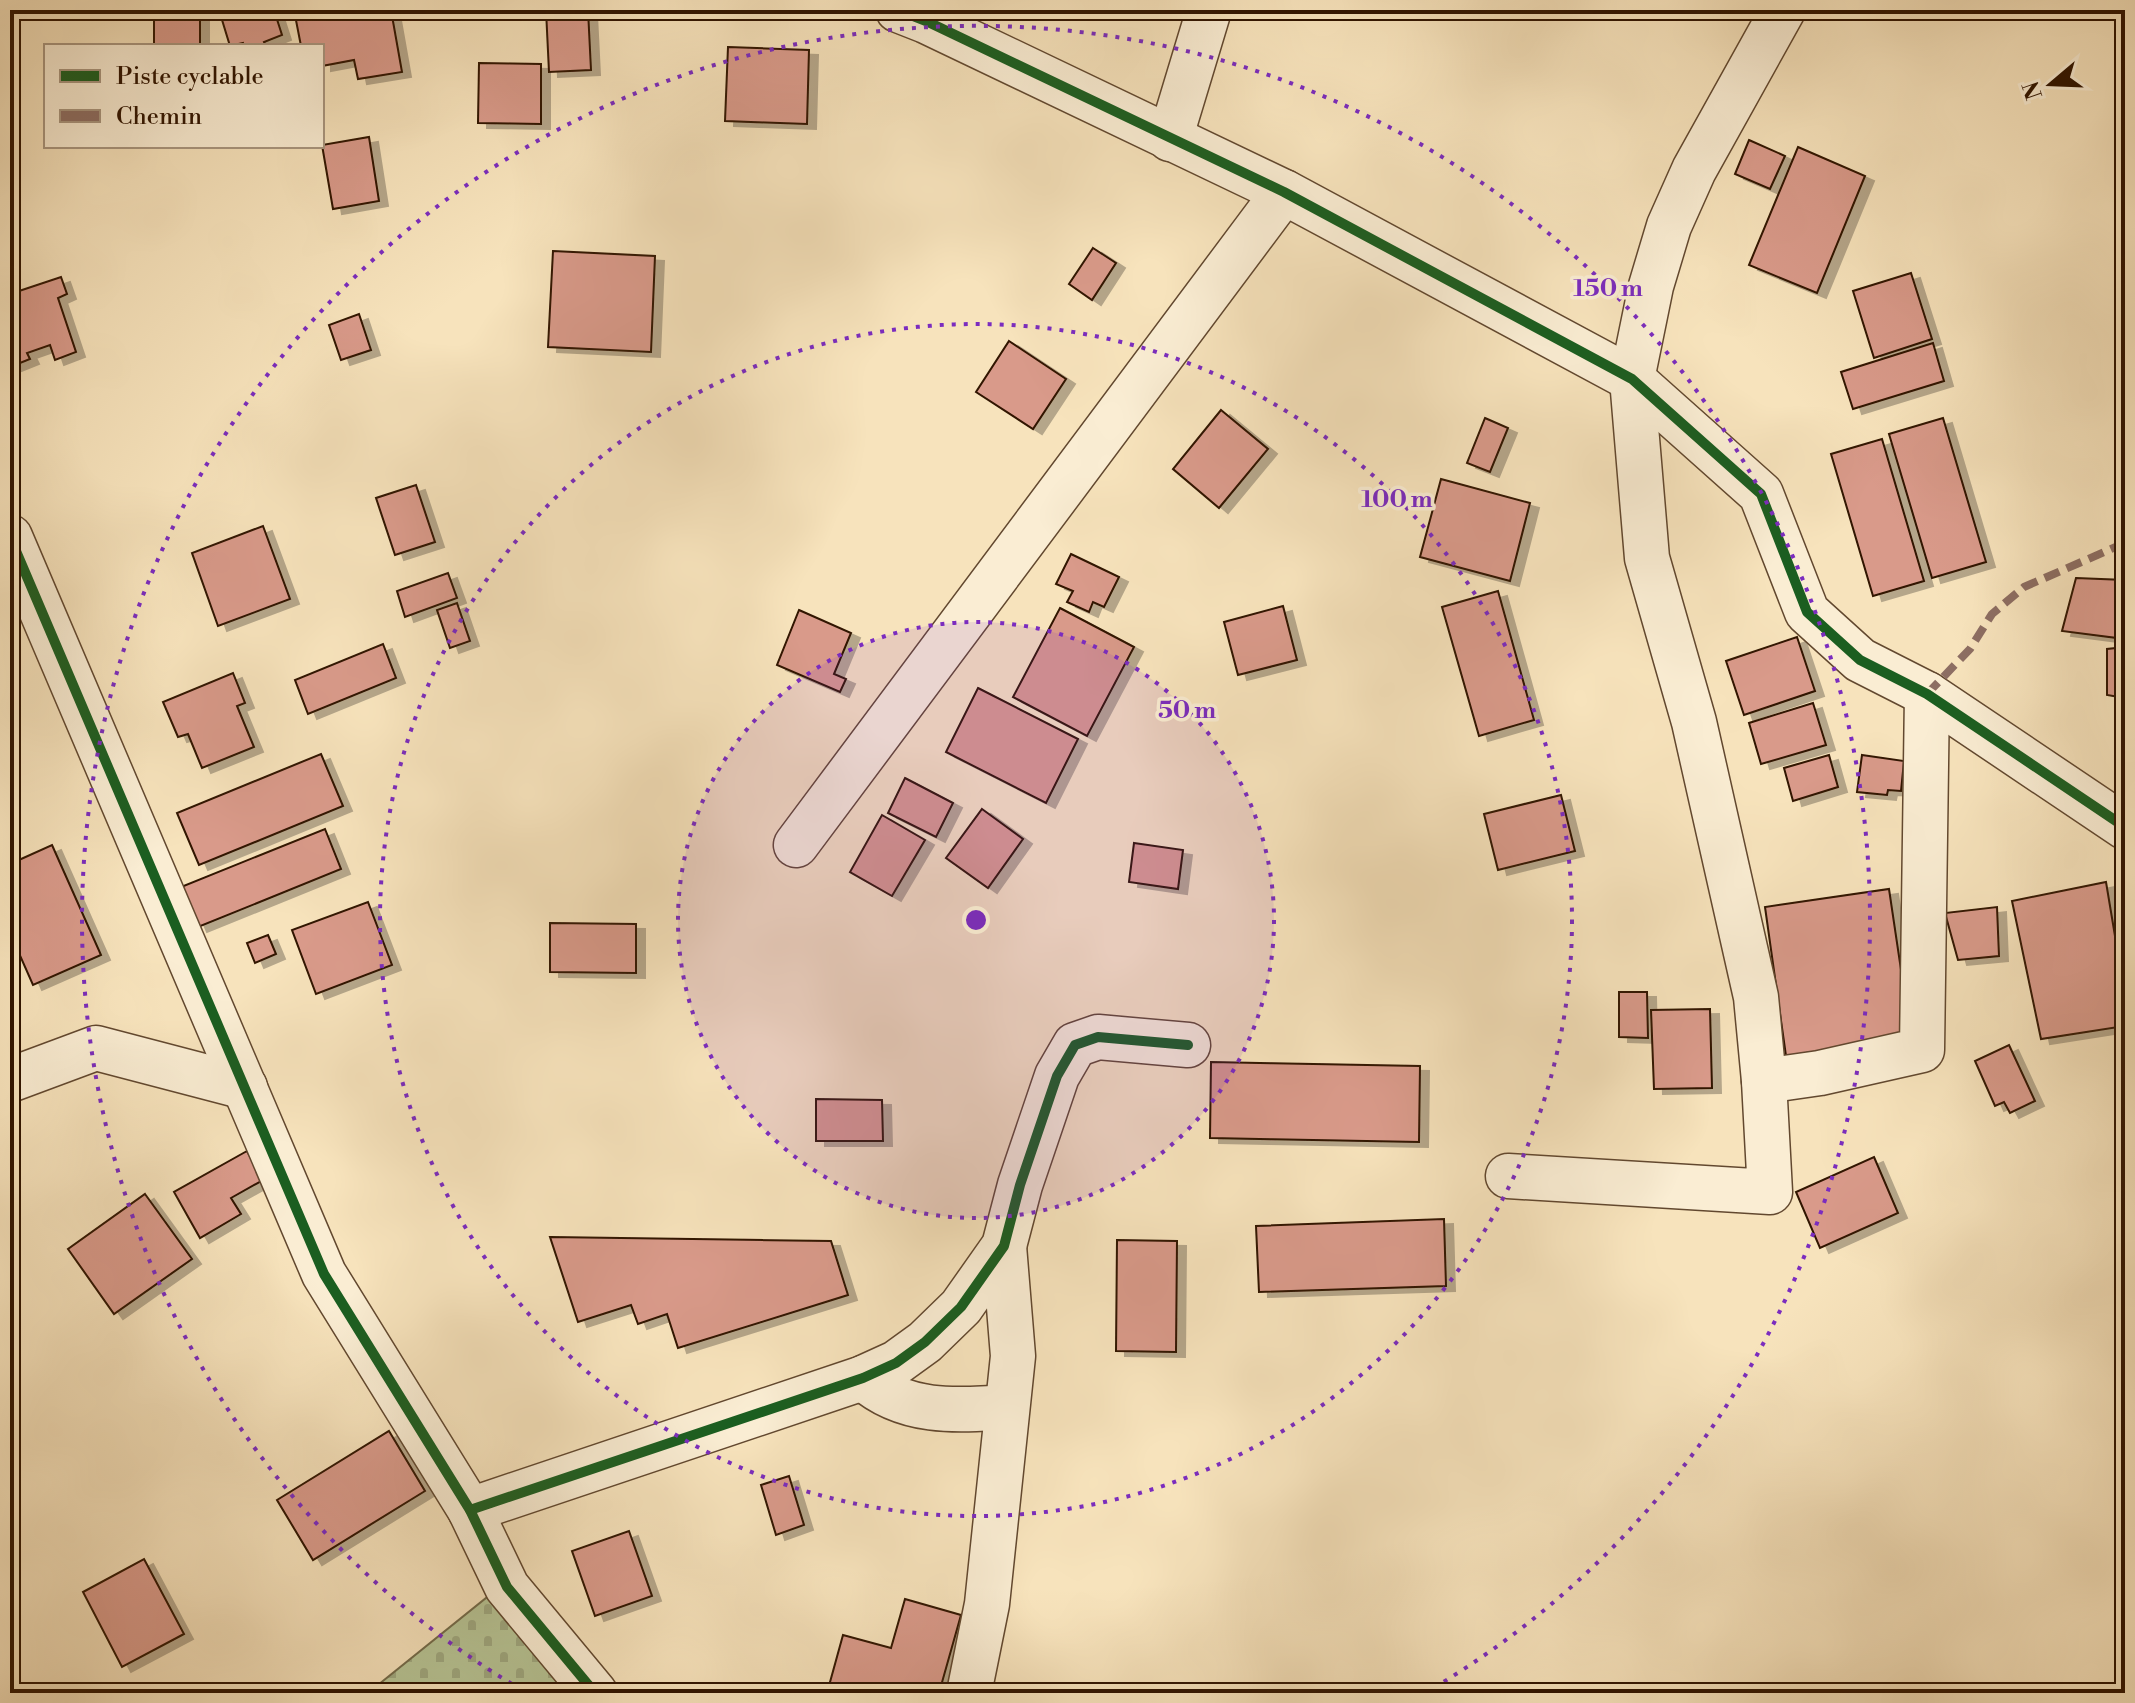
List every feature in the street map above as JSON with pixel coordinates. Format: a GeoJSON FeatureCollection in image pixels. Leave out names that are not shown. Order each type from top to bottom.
{"type":"FeatureCollection","features":[{"type":"Feature","properties":{"kind":"street"},"geometry":{"type":"LineString","coordinates":[[1170,139],[1209,10]]}},
{"type":"Feature","properties":{"kind":"street"},"geometry":{"type":"LineString","coordinates":[[1508,1176],[1770,1192],[1756,997],[1694,722],[1647,558],[1632,379],[1651,286],[1669,226],[1694,170],[1783,10]]}},
{"type":"Feature","properties":{"kind":"street"},"geometry":{"type":"LineString","coordinates":[[918,14],[1284,192],[1632,379],[1761,494],[1807,612],[1860,660],[1927,694],[2125,827]]}},
{"type":"Feature","properties":{"kind":"street"},"geometry":{"type":"LineString","coordinates":[[796,845],[1284,192]]}},
{"type":"Feature","properties":{"kind":"street"},"geometry":{"type":"LineString","coordinates":[[10,537],[324,1274],[470,1510],[507,1587],[595,1693]]}},
{"type":"Feature","properties":{"kind":"street"},"geometry":{"type":"LineString","coordinates":[[1764,1081],[1820,1073],[1922,1050],[1927,694]]}},
{"type":"Feature","properties":{"kind":"street"},"geometry":{"type":"LineString","coordinates":[[969,1693],[987,1604],[1013,1356],[1004,1246],[1020,1185],[1057,1076],[1075,1045],[1098,1037],[1188,1045]]}},
{"type":"Feature","properties":{"kind":"street"},"geometry":{"type":"LineString","coordinates":[[10,1080],[96,1048],[245,1087]]}},
{"type":"Feature","properties":{"kind":"street"},"geometry":{"type":"LineString","coordinates":[[470,1510],[863,1378],[896,1363],[925,1342],[961,1307],[1004,1246]]}},
{"type":"Feature","properties":{"kind":"street"},"geometry":{"type":"LineString","coordinates":[[863,1378],[879,1393],[906,1404],[953,1409],[1007,1407]]}},
{"type":"Feature","properties":{"kind":"green space"},"geometry":{"type":"Polygon","coordinates":[[[491,1594],[577,1693],[368,1693],[491,1594]]]}},
{"type":"Feature","properties":{"kind":"building"},"geometry":{"type":"Polygon","coordinates":[[[154,10],[200,10],[200,44],[154,44],[154,10]]]}},
{"type":"Feature","properties":{"kind":"building"},"geometry":{"type":"Polygon","coordinates":[[[219,10],[274,10],[282,35],[265,44],[229,44],[219,10]]]}},
{"type":"Feature","properties":{"kind":"building"},"geometry":{"type":"Polygon","coordinates":[[[294,10],[391,10],[402,72],[358,79],[354,60],[324,66],[324,44],[301,44],[294,10]]]}},
{"type":"Feature","properties":{"kind":"building"},"geometry":{"type":"Polygon","coordinates":[[[546,10],[588,10],[591,70],[549,72],[546,10]]]}},
{"type":"Feature","properties":{"kind":"building"},"geometry":{"type":"Polygon","coordinates":[[[728,47],[809,50],[807,124],[725,121],[728,47]]]}},
{"type":"Feature","properties":{"kind":"building"},"geometry":{"type":"Polygon","coordinates":[[[479,63],[541,64],[541,124],[478,123],[479,63]]]}},
{"type":"Feature","properties":{"kind":"building"},"geometry":{"type":"Polygon","coordinates":[[[369,137],[379,201],[333,209],[324,145],[369,137]]]}},
{"type":"Feature","properties":{"kind":"building"},"geometry":{"type":"Polygon","coordinates":[[[1749,140],[1785,156],[1770,189],[1735,174],[1749,140]]]}},
{"type":"Feature","properties":{"kind":"building"},"geometry":{"type":"Polygon","coordinates":[[[1798,147],[1865,176],[1817,293],[1749,265],[1798,147]]]}},
{"type":"Feature","properties":{"kind":"building"},"geometry":{"type":"Polygon","coordinates":[[[1093,248],[1116,263],[1092,300],[1069,284],[1093,248]]]}},
{"type":"Feature","properties":{"kind":"building"},"geometry":{"type":"Polygon","coordinates":[[[553,251],[655,256],[651,352],[548,347],[553,251]]]}},
{"type":"Feature","properties":{"kind":"building"},"geometry":{"type":"Polygon","coordinates":[[[1911,273],[1932,339],[1874,358],[1853,291],[1911,273]]]}},
{"type":"Feature","properties":{"kind":"building"},"geometry":{"type":"Polygon","coordinates":[[[61,277],[67,294],[58,298],[76,352],[55,360],[50,345],[27,353],[30,359],[10,367],[10,335],[15,333],[10,319],[10,294],[61,277]]]}},
{"type":"Feature","properties":{"kind":"building"},"geometry":{"type":"Polygon","coordinates":[[[359,314],[371,350],[341,360],[329,325],[359,314]]]}},
{"type":"Feature","properties":{"kind":"building"},"geometry":{"type":"Polygon","coordinates":[[[1009,341],[1066,379],[1033,429],[976,392],[1009,341]]]}},
{"type":"Feature","properties":{"kind":"building"},"geometry":{"type":"Polygon","coordinates":[[[1933,343],[1944,381],[1853,409],[1841,372],[1933,343]]]}},
{"type":"Feature","properties":{"kind":"building"},"geometry":{"type":"Polygon","coordinates":[[[1221,410],[1268,449],[1219,508],[1173,469],[1221,410]]]}},
{"type":"Feature","properties":{"kind":"building"},"geometry":{"type":"Polygon","coordinates":[[[1485,418],[1508,428],[1490,472],[1467,463],[1485,418]]]}},
{"type":"Feature","properties":{"kind":"building"},"geometry":{"type":"Polygon","coordinates":[[[1943,418],[1986,562],[1932,578],[1889,434],[1943,418]]]}},
{"type":"Feature","properties":{"kind":"building"},"geometry":{"type":"Polygon","coordinates":[[[1882,439],[1924,581],[1873,596],[1831,454],[1882,439]]]}},
{"type":"Feature","properties":{"kind":"building"},"geometry":{"type":"Polygon","coordinates":[[[1441,479],[1530,503],[1510,581],[1420,557],[1441,479]]]}},
{"type":"Feature","properties":{"kind":"building"},"geometry":{"type":"Polygon","coordinates":[[[416,485],[435,542],[395,555],[376,498],[416,485]]]}},
{"type":"Feature","properties":{"kind":"building"},"geometry":{"type":"Polygon","coordinates":[[[263,526],[290,599],[218,626],[192,553],[263,526]]]}},
{"type":"Feature","properties":{"kind":"building"},"geometry":{"type":"Polygon","coordinates":[[[1071,554],[1119,577],[1104,607],[1093,602],[1089,612],[1067,602],[1073,591],[1056,584],[1071,554]]]}},
{"type":"Feature","properties":{"kind":"building"},"geometry":{"type":"Polygon","coordinates":[[[448,573],[457,598],[405,617],[397,591],[448,573]]]}},
{"type":"Feature","properties":{"kind":"building"},"geometry":{"type":"Polygon","coordinates":[[[2076,578],[2125,580],[2125,639],[2062,631],[2076,578]]]}},
{"type":"Feature","properties":{"kind":"building"},"geometry":{"type":"Polygon","coordinates":[[[1498,591],[1534,720],[1479,736],[1442,607],[1498,591]]]}},
{"type":"Feature","properties":{"kind":"building"},"geometry":{"type":"Polygon","coordinates":[[[457,603],[470,641],[450,648],[437,610],[457,603]]]}},
{"type":"Feature","properties":{"kind":"building"},"geometry":{"type":"Polygon","coordinates":[[[1283,606],[1297,660],[1238,675],[1224,622],[1283,606]]]}},
{"type":"Feature","properties":{"kind":"building"},"geometry":{"type":"Polygon","coordinates":[[[1060,608],[1134,647],[1087,736],[1013,697],[1060,608]]]}},
{"type":"Feature","properties":{"kind":"building"},"geometry":{"type":"Polygon","coordinates":[[[799,610],[851,633],[834,674],[846,679],[840,692],[777,665],[799,610]]]}},
{"type":"Feature","properties":{"kind":"building"},"geometry":{"type":"Polygon","coordinates":[[[1797,637],[1815,691],[1744,715],[1726,661],[1797,637]]]}},
{"type":"Feature","properties":{"kind":"building"},"geometry":{"type":"Polygon","coordinates":[[[383,644],[396,678],[308,714],[295,680],[383,644]]]}},
{"type":"Feature","properties":{"kind":"building"},"geometry":{"type":"Polygon","coordinates":[[[2125,647],[2125,698],[2107,695],[2107,649],[2125,647]]]}},
{"type":"Feature","properties":{"kind":"building"},"geometry":{"type":"Polygon","coordinates":[[[233,673],[245,703],[237,706],[254,747],[202,768],[188,734],[178,737],[163,702],[233,673]]]}},
{"type":"Feature","properties":{"kind":"building"},"geometry":{"type":"Polygon","coordinates":[[[978,688],[1078,739],[1046,803],[946,752],[978,688]]]}},
{"type":"Feature","properties":{"kind":"building"},"geometry":{"type":"Polygon","coordinates":[[[1813,703],[1826,745],[1761,764],[1749,723],[1813,703]]]}},
{"type":"Feature","properties":{"kind":"building"},"geometry":{"type":"Polygon","coordinates":[[[321,754],[343,806],[199,865],[177,813],[321,754]]]}},
{"type":"Feature","properties":{"kind":"building"},"geometry":{"type":"Polygon","coordinates":[[[1829,755],[1838,787],[1793,801],[1784,768],[1829,755]]]}},
{"type":"Feature","properties":{"kind":"building"},"geometry":{"type":"Polygon","coordinates":[[[1862,755],[1904,761],[1901,791],[1888,790],[1887,795],[1857,792],[1862,755]]]}},
{"type":"Feature","properties":{"kind":"building"},"geometry":{"type":"Polygon","coordinates":[[[905,778],[953,803],[936,837],[888,813],[905,778]]]}},
{"type":"Feature","properties":{"kind":"building"},"geometry":{"type":"Polygon","coordinates":[[[1561,795],[1575,851],[1498,870],[1484,814],[1561,795]]]}},
{"type":"Feature","properties":{"kind":"building"},"geometry":{"type":"Polygon","coordinates":[[[982,809],[1023,839],[988,888],[946,858],[982,809]]]}},
{"type":"Feature","properties":{"kind":"building"},"geometry":{"type":"Polygon","coordinates":[[[882,815],[925,840],[892,896],[850,872],[882,815]]]}},
{"type":"Feature","properties":{"kind":"building"},"geometry":{"type":"Polygon","coordinates":[[[325,829],[341,869],[198,927],[181,887],[325,829]]]}},
{"type":"Feature","properties":{"kind":"building"},"geometry":{"type":"Polygon","coordinates":[[[1134,843],[1183,850],[1178,889],[1129,882],[1134,843]]]}},
{"type":"Feature","properties":{"kind":"building"},"geometry":{"type":"Polygon","coordinates":[[[52,845],[101,955],[33,985],[10,933],[10,864],[52,845]]]}},
{"type":"Feature","properties":{"kind":"building"},"geometry":{"type":"Polygon","coordinates":[[[2106,882],[2125,996],[2125,1026],[2041,1039],[2012,901],[2106,882]]]}},
{"type":"Feature","properties":{"kind":"building"},"geometry":{"type":"Polygon","coordinates":[[[1889,889],[1911,1037],[1786,1056],[1765,907],[1889,889]]]}},
{"type":"Feature","properties":{"kind":"building"},"geometry":{"type":"Polygon","coordinates":[[[368,902],[392,965],[316,994],[292,930],[368,902]]]}},
{"type":"Feature","properties":{"kind":"building"},"geometry":{"type":"Polygon","coordinates":[[[1997,907],[1999,956],[1958,960],[1945,913],[1997,907]]]}},
{"type":"Feature","properties":{"kind":"building"},"geometry":{"type":"Polygon","coordinates":[[[550,923],[636,924],[636,973],[550,972],[550,923]]]}},
{"type":"Feature","properties":{"kind":"building"},"geometry":{"type":"Polygon","coordinates":[[[268,935],[276,954],[255,963],[247,943],[268,935]]]}},
{"type":"Feature","properties":{"kind":"building"},"geometry":{"type":"Polygon","coordinates":[[[1619,992],[1647,992],[1648,1038],[1619,1037],[1619,992]]]}},
{"type":"Feature","properties":{"kind":"building"},"geometry":{"type":"Polygon","coordinates":[[[1710,1009],[1712,1088],[1654,1089],[1651,1010],[1710,1009]]]}},
{"type":"Feature","properties":{"kind":"building"},"geometry":{"type":"Polygon","coordinates":[[[2009,1045],[2035,1101],[2010,1113],[2004,1102],[1995,1106],[1975,1061],[2009,1045]]]}},
{"type":"Feature","properties":{"kind":"building"},"geometry":{"type":"Polygon","coordinates":[[[1211,1062],[1420,1066],[1419,1142],[1210,1138],[1211,1062]]]}},
{"type":"Feature","properties":{"kind":"building"},"geometry":{"type":"Polygon","coordinates":[[[816,1099],[882,1100],[883,1141],[816,1141],[816,1099]]]}},
{"type":"Feature","properties":{"kind":"building"},"geometry":{"type":"Polygon","coordinates":[[[247,1151],[263,1180],[231,1198],[241,1214],[200,1238],[174,1192],[247,1151]]]}},
{"type":"Feature","properties":{"kind":"building"},"geometry":{"type":"Polygon","coordinates":[[[1874,1157],[1898,1213],[1820,1248],[1796,1192],[1874,1157]]]}},
{"type":"Feature","properties":{"kind":"building"},"geometry":{"type":"Polygon","coordinates":[[[145,1194],[192,1259],[114,1314],[68,1249],[145,1194]]]}},
{"type":"Feature","properties":{"kind":"building"},"geometry":{"type":"Polygon","coordinates":[[[1444,1219],[1446,1286],[1259,1292],[1256,1226],[1444,1219]]]}},
{"type":"Feature","properties":{"kind":"building"},"geometry":{"type":"Polygon","coordinates":[[[550,1237],[831,1241],[848,1295],[678,1348],[667,1314],[638,1324],[631,1305],[578,1322],[550,1237]]]}},
{"type":"Feature","properties":{"kind":"building"},"geometry":{"type":"Polygon","coordinates":[[[1117,1240],[1177,1241],[1176,1352],[1116,1351],[1117,1240]]]}},
{"type":"Feature","properties":{"kind":"building"},"geometry":{"type":"Polygon","coordinates":[[[389,1431],[425,1491],[313,1560],[277,1500],[389,1431]]]}},
{"type":"Feature","properties":{"kind":"building"},"geometry":{"type":"Polygon","coordinates":[[[789,1476],[804,1525],[776,1535],[761,1485],[789,1476]]]}},
{"type":"Feature","properties":{"kind":"building"},"geometry":{"type":"Polygon","coordinates":[[[629,1531],[652,1596],[595,1616],[572,1551],[629,1531]]]}},
{"type":"Feature","properties":{"kind":"building"},"geometry":{"type":"Polygon","coordinates":[[[144,1559],[184,1634],[122,1667],[83,1592],[144,1559]]]}},
{"type":"Feature","properties":{"kind":"building"},"geometry":{"type":"Polygon","coordinates":[[[905,1599],[961,1615],[939,1693],[827,1693],[843,1635],[891,1648],[905,1599]]]}},
{"type":"Feature","properties":{"kind":"marked path"},"geometry":{"type":"LineString","coordinates":[[1927,694],[1970,649],[1992,614],[2024,587],[2118,546],[2125,548]]}},
{"type":"Feature","properties":{"kind":"cycle path"},"geometry":{"type":"LineString","coordinates":[[898,10],[1284,192],[1632,379],[1761,494],[1807,612],[1860,660],[1927,694],[2125,827]]}},
{"type":"Feature","properties":{"kind":"cycle path"},"geometry":{"type":"LineString","coordinates":[[10,537],[324,1274],[470,1510],[507,1587],[595,1693]]}},
{"type":"Feature","properties":{"kind":"cycle path"},"geometry":{"type":"LineString","coordinates":[[470,1510],[863,1378],[896,1363],[925,1342],[961,1307],[1004,1246],[1020,1185],[1057,1076],[1075,1045],[1098,1037],[1188,1045]]}}]}
